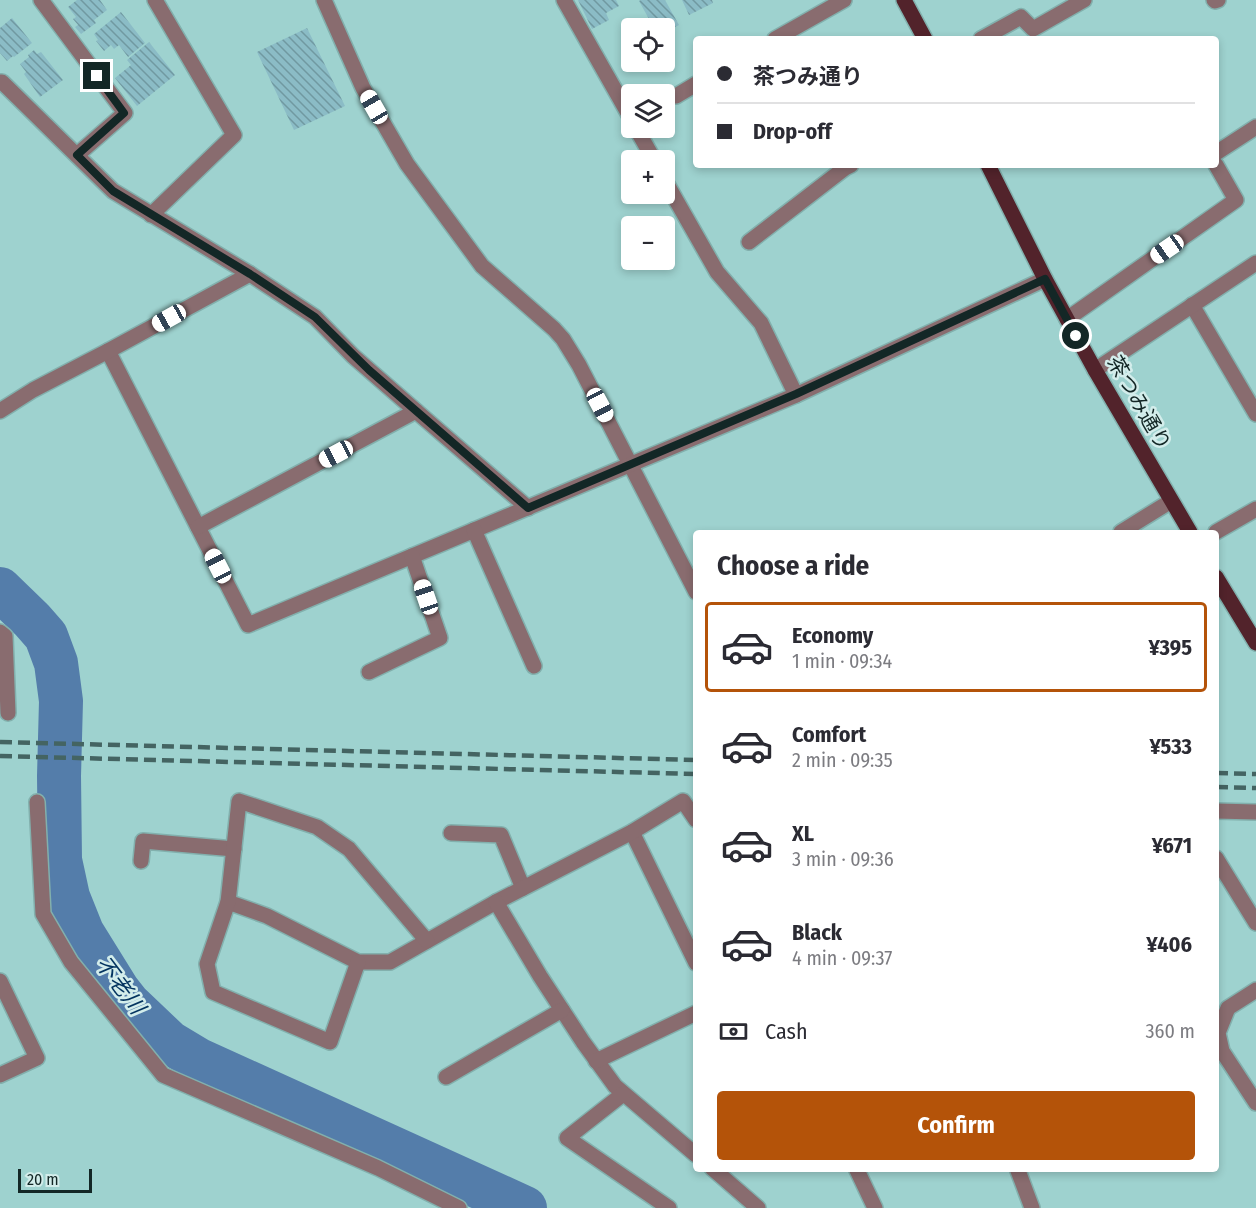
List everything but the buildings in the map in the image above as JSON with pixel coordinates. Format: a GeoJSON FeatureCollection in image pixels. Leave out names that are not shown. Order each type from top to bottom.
{"type":"FeatureCollection","features":[{"type":"Feature","properties":{"kind":"main road"},"geometry":{"type":"LineString","coordinates":[[904,0],[922,36]]}},
{"type":"Feature","properties":{"kind":"main road","name":"茶つみ通り"},"geometry":{"type":"LineString","coordinates":[[990,168],[1066,319],[1189,530]]}},
{"type":"Feature","properties":{"kind":"main road"},"geometry":{"type":"LineString","coordinates":[[1219,582],[1256,643]]}},
{"type":"Feature","properties":{"kind":"street"},"geometry":{"type":"LineString","coordinates":[[41,0],[124,113],[77,155]]}},
{"type":"Feature","properties":{"kind":"street"},"geometry":{"type":"LineString","coordinates":[[151,214],[234,135],[155,0]]}},
{"type":"Feature","properties":{"kind":"street"},"geometry":{"type":"LineString","coordinates":[[324,0],[363,88],[407,164],[482,266],[554,328],[563,339],[579,365],[693,586]]}},
{"type":"Feature","properties":{"kind":"street"},"geometry":{"type":"LineString","coordinates":[[564,0],[621,101]]}},
{"type":"Feature","properties":{"kind":"street"},"geometry":{"type":"LineString","coordinates":[[780,36],[844,0]]}},
{"type":"Feature","properties":{"kind":"street"},"geometry":{"type":"LineString","coordinates":[[986,36],[1021,16],[1033,28],[1084,0]]}},
{"type":"Feature","properties":{"kind":"street"},"geometry":{"type":"LineString","coordinates":[[0,82],[113,191],[250,274],[315,317],[353,356],[528,508]]}},
{"type":"Feature","properties":{"kind":"street"},"geometry":{"type":"LineString","coordinates":[[676,96],[693,86]]}},
{"type":"Feature","properties":{"kind":"street"},"geometry":{"type":"LineString","coordinates":[[1219,151],[1256,127]]}},
{"type":"Feature","properties":{"kind":"street"},"geometry":{"type":"LineString","coordinates":[[749,242],[845,168]]}},
{"type":"Feature","properties":{"kind":"street"},"geometry":{"type":"LineString","coordinates":[[1066,319],[1236,200],[1218,168]]}},
{"type":"Feature","properties":{"kind":"street"},"geometry":{"type":"LineString","coordinates":[[675,198],[717,272],[761,323],[796,394]]}},
{"type":"Feature","properties":{"kind":"street"},"geometry":{"type":"LineString","coordinates":[[1095,370],[1256,263]]}},
{"type":"Feature","properties":{"kind":"street"},"geometry":{"type":"LineString","coordinates":[[0,411],[33,390],[250,274]]}},
{"type":"Feature","properties":{"kind":"street"},"geometry":{"type":"LineString","coordinates":[[108,351],[248,625],[796,394],[1045,279]]}},
{"type":"Feature","properties":{"kind":"street"},"geometry":{"type":"LineString","coordinates":[[1192,305],[1250,388],[1256,414]]}},
{"type":"Feature","properties":{"kind":"street"},"geometry":{"type":"LineString","coordinates":[[198,527],[416,411]]}},
{"type":"Feature","properties":{"kind":"street"},"geometry":{"type":"LineString","coordinates":[[1124,530],[1171,501]]}},
{"type":"Feature","properties":{"kind":"street"},"geometry":{"type":"LineString","coordinates":[[1219,530],[1256,509]]}},
{"type":"Feature","properties":{"kind":"street"},"geometry":{"type":"LineString","coordinates":[[474,530],[534,666]]}},
{"type":"Feature","properties":{"kind":"street"},"geometry":{"type":"LineString","coordinates":[[369,672],[440,638],[412,556]]}},
{"type":"Feature","properties":{"kind":"street"},"geometry":{"type":"LineString","coordinates":[[0,632],[5,636],[8,713]]}},
{"type":"Feature","properties":{"kind":"street"},"geometry":{"type":"LineString","coordinates":[[358,962],[330,1042],[213,992],[207,964],[228,902],[239,801],[317,827],[349,849],[427,941]]}},
{"type":"Feature","properties":{"kind":"street"},"geometry":{"type":"LineString","coordinates":[[228,902],[267,916],[358,962],[390,962],[683,801],[693,816]]}},
{"type":"Feature","properties":{"kind":"street"},"geometry":{"type":"LineString","coordinates":[[38,802],[44,914],[71,962],[163,1075],[378,1168],[459,1208]]}},
{"type":"Feature","properties":{"kind":"street"},"geometry":{"type":"LineString","coordinates":[[1219,811],[1256,812]]}},
{"type":"Feature","properties":{"kind":"street"},"geometry":{"type":"LineString","coordinates":[[632,831],[693,957]]}},
{"type":"Feature","properties":{"kind":"street"},"geometry":{"type":"LineString","coordinates":[[451,833],[501,835],[524,888]]}},
{"type":"Feature","properties":{"kind":"street"},"geometry":{"type":"LineString","coordinates":[[141,861],[143,841],[234,849]]}},
{"type":"Feature","properties":{"kind":"street"},"geometry":{"type":"LineString","coordinates":[[1219,863],[1256,923]]}},
{"type":"Feature","properties":{"kind":"street"},"geometry":{"type":"LineString","coordinates":[[496,902],[540,976],[615,1086],[693,1152]]}},
{"type":"Feature","properties":{"kind":"street"},"geometry":{"type":"LineString","coordinates":[[0,981],[38,1058],[0,1075]]}},
{"type":"Feature","properties":{"kind":"street"},"geometry":{"type":"LineString","coordinates":[[1219,1030],[1228,1008],[1256,990]]}},
{"type":"Feature","properties":{"kind":"street"},"geometry":{"type":"LineString","coordinates":[[446,1077],[562,1010]]}},
{"type":"Feature","properties":{"kind":"street"},"geometry":{"type":"LineString","coordinates":[[596,1061],[693,1013]]}},
{"type":"Feature","properties":{"kind":"street"},"geometry":{"type":"LineString","coordinates":[[1219,1038],[1222,1051],[1256,1103]]}},
{"type":"Feature","properties":{"kind":"street"},"geometry":{"type":"LineString","coordinates":[[623,1094],[567,1138],[669,1208]]}},
{"type":"Feature","properties":{"kind":"street"},"geometry":{"type":"LineString","coordinates":[[717,1172],[758,1208]]}},
{"type":"Feature","properties":{"kind":"street"},"geometry":{"type":"LineString","coordinates":[[858,1172],[875,1208]]}},
{"type":"Feature","properties":{"kind":"street"},"geometry":{"type":"LineString","coordinates":[[1018,1172],[1032,1208]]}},
{"type":"Feature","properties":{"kind":"waterway","name":"不老川"},"geometry":{"type":"LineString","coordinates":[[0,589],[46,636],[56,663],[61,701],[60,860],[68,897],[82,932],[129,1004],[169,1042],[199,1060],[525,1208]]}},
{"type":"Feature","properties":{"kind":"railway"},"geometry":{"type":"LineString","coordinates":[[0,742],[693,760]]}},
{"type":"Feature","properties":{"kind":"railway"},"geometry":{"type":"LineString","coordinates":[[0,756],[693,774]]}},
{"type":"Feature","properties":{"kind":"railway"},"geometry":{"type":"LineString","coordinates":[[1219,773],[1256,774]]}},
{"type":"Feature","properties":{"kind":"railway"},"geometry":{"type":"LineString","coordinates":[[1219,787],[1256,788]]}},
{"type":"Feature","properties":{"kind":"route"},"geometry":{"type":"LineString","coordinates":[[97,76],[124,113],[77,155],[113,191],[250,274],[315,317],[353,356],[528,508],[796,394],[1045,279],[1076,336]]}}]}
